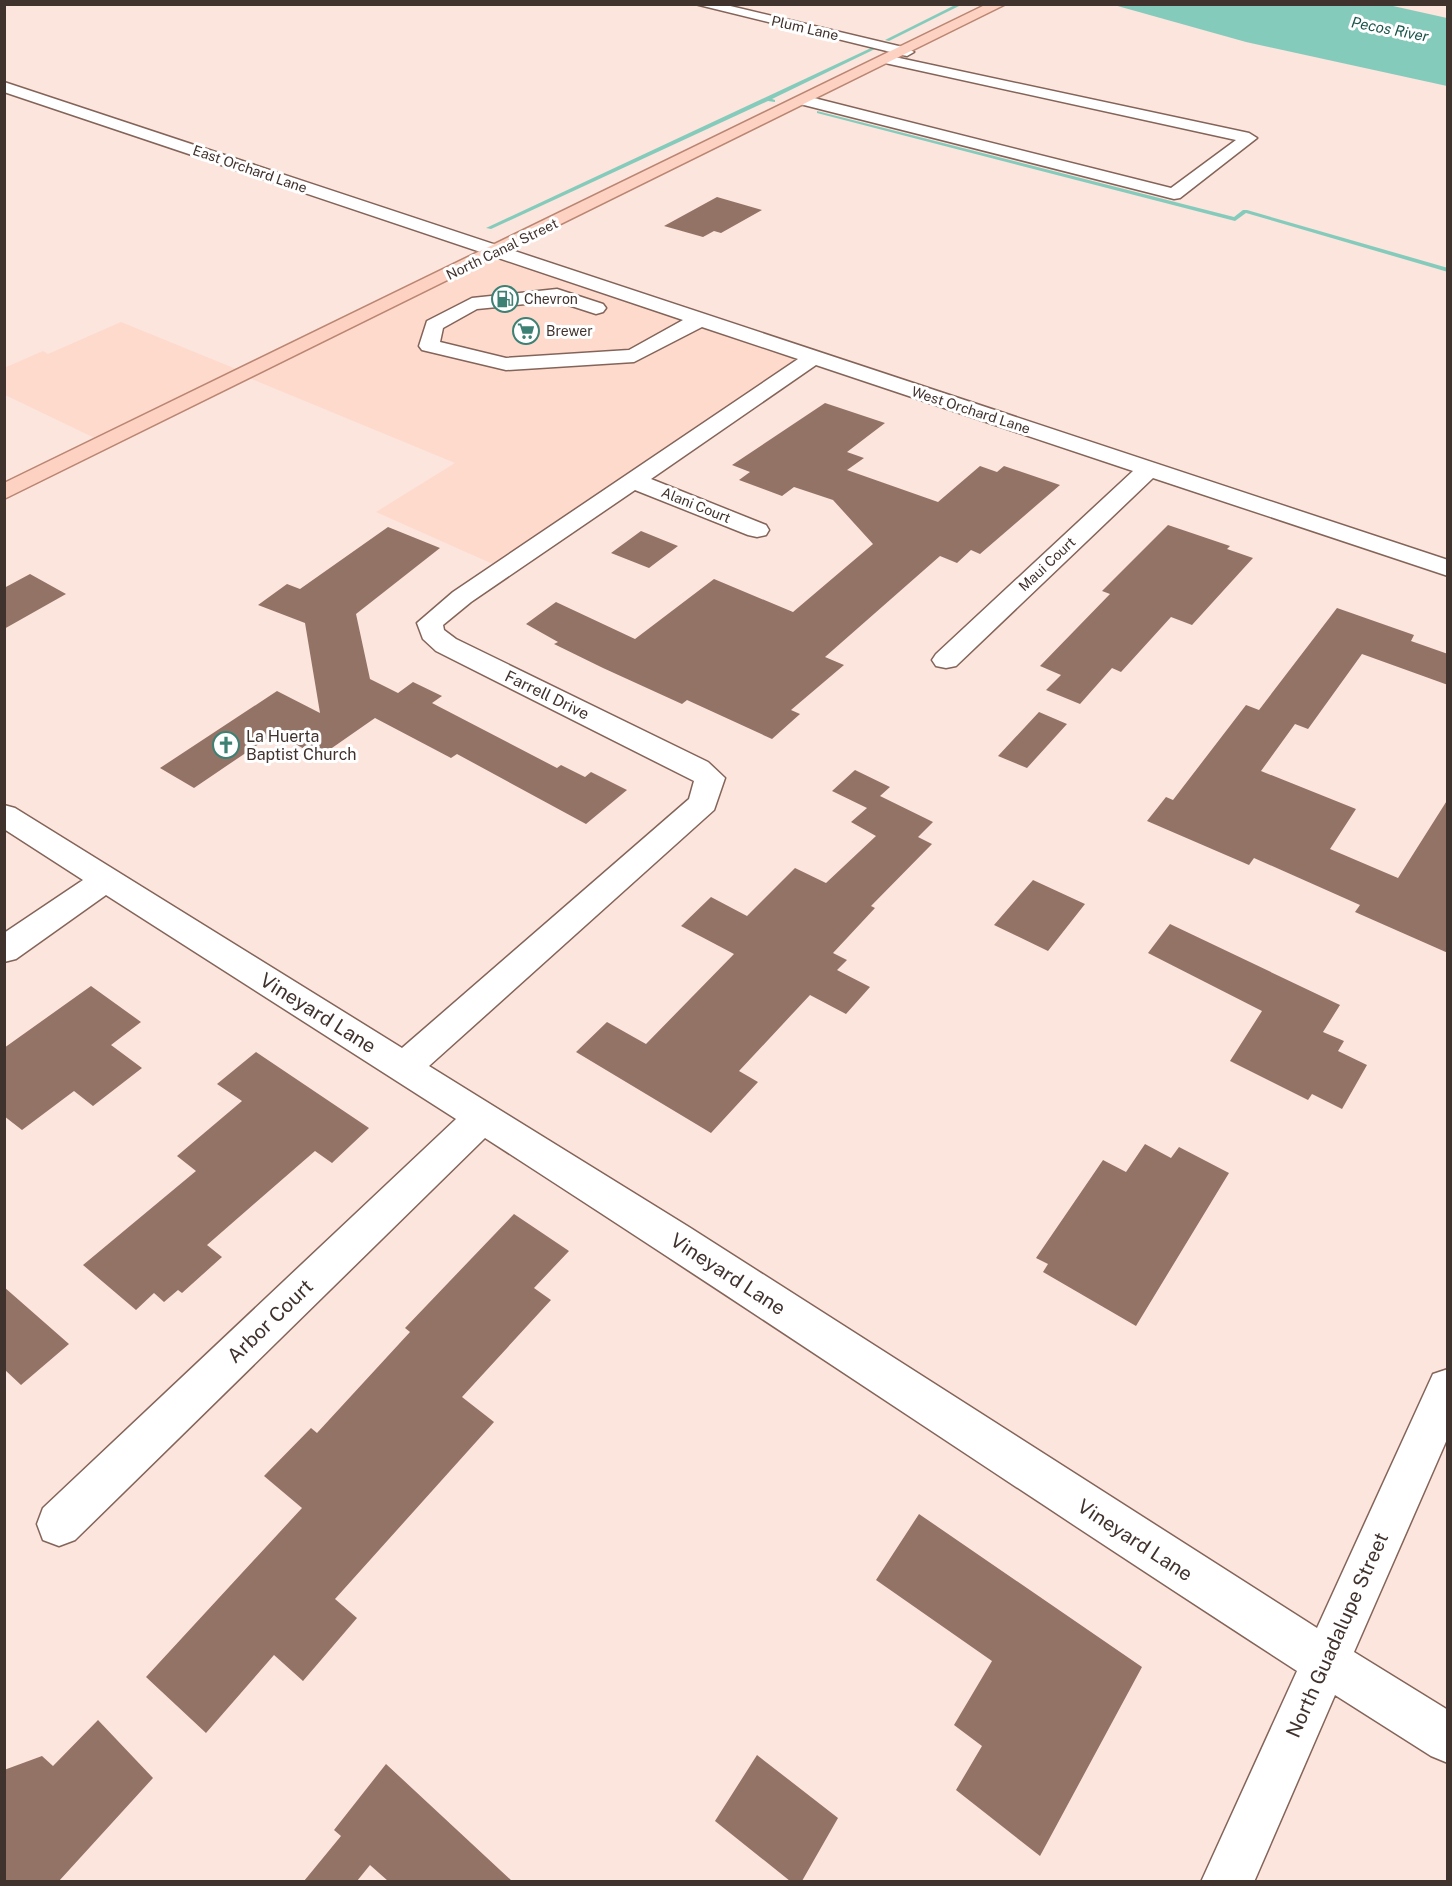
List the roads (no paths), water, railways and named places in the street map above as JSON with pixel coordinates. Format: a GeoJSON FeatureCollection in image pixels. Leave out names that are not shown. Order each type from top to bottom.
{"type":"FeatureCollection","features":[{"type":"Feature","properties":{"kind":"main road","name":"North Canal Street"},"geometry":{"type":"LineString","coordinates":[[4,492],[907,52],[999,4]]}},
{"type":"Feature","properties":{"kind":"street","name":"Plum Lane"},"geometry":{"type":"LineString","coordinates":[[702,4],[907,52]]}},
{"type":"Feature","properties":{"kind":"street"},"geometry":{"type":"LineString","coordinates":[[806,101],[1174,194],[1249,138],[890,60]]}},
{"type":"Feature","properties":{"kind":"street","name":"East Orchard Lane"},"geometry":{"type":"LineString","coordinates":[[10,92],[495,252]]}},
{"type":"Feature","properties":{"kind":"street","name":"West Orchard Lane"},"geometry":{"type":"LineString","coordinates":[[495,252],[1448,569]]}},
{"type":"Feature","properties":{"kind":"street"},"geometry":{"type":"LineString","coordinates":[[627,296],[600,310],[557,296],[472,304],[434,325],[429,346],[506,364],[634,356],[699,320]]}},
{"type":"Feature","properties":{"kind":"street","name":"Farrell Drive"},"geometry":{"type":"LineString","coordinates":[[404,1067],[703,803],[710,778],[698,769],[446,645],[429,629],[430,623],[437,615],[813,358]]}},
{"type":"Feature","properties":{"kind":"street","name":"Maui Court"},"geometry":{"type":"LineString","coordinates":[[946,660],[1149,468]]}},
{"type":"Feature","properties":{"kind":"street","name":"Alani Court"},"geometry":{"type":"LineString","coordinates":[[635,481],[757,530]]}},
{"type":"Feature","properties":{"kind":"street","name":"Vineyard Lane"},"geometry":{"type":"LineString","coordinates":[[4,815],[675,1239],[1091,1512],[1448,1739]]}},
{"type":"Feature","properties":{"kind":"street"},"geometry":{"type":"LineString","coordinates":[[4,950],[105,880]]}},
{"type":"Feature","properties":{"kind":"street","name":"Arbor Court"},"geometry":{"type":"LineString","coordinates":[[59,1524],[481,1118]]}},
{"type":"Feature","properties":{"kind":"street","name":"North Guadalupe Street"},"geometry":{"type":"LineString","coordinates":[[1227,1881],[1448,1388]]}},
{"type":"Feature","properties":{"kind":"water","name":"Pecos River"},"geometry":{"type":"Polygon","coordinates":[[[1384,4],[1447,18],[1447,86],[1246,42],[1114,5],[1384,4]]]}},
{"type":"Feature","properties":{"kind":"waterway"},"geometry":{"type":"LineString","coordinates":[[887,40],[961,4]]}},
{"type":"Feature","properties":{"kind":"waterway"},"geometry":{"type":"LineString","coordinates":[[768,99],[873,49]]}},
{"type":"Feature","properties":{"kind":"waterway"},"geometry":{"type":"LineString","coordinates":[[489,228],[768,99]]}},
{"type":"Feature","properties":{"kind":"waterway"},"geometry":{"type":"LineString","coordinates":[[768,99],[773,101]]}},
{"type":"Feature","properties":{"kind":"waterway"},"geometry":{"type":"LineString","coordinates":[[819,112],[1235,219],[1245,211],[1448,270]]}},
{"type":"Feature","properties":{"kind":"place","name":"Chevron"},"geometry":{"type":"Point","coordinates":[505,299]}},
{"type":"Feature","properties":{"kind":"place","name":"Brewer"},"geometry":{"type":"Point","coordinates":[526,331]}},
{"type":"Feature","properties":{"kind":"place","name":"La Huerta Baptist Church"},"geometry":{"type":"Point","coordinates":[226,745]}}]}
